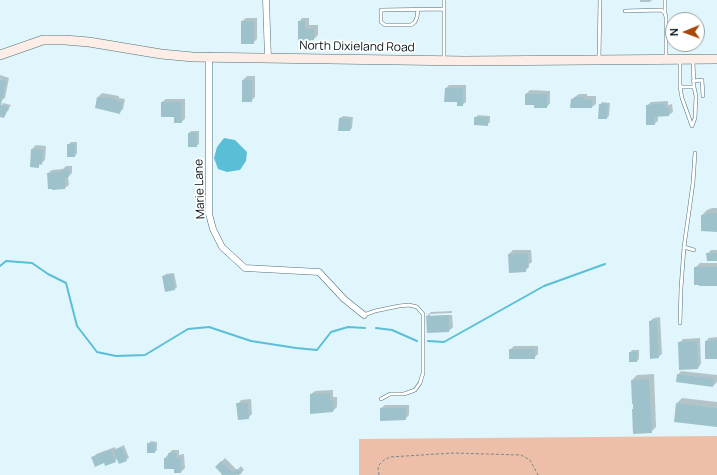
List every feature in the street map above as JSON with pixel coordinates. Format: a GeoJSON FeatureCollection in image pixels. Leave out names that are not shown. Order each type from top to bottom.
{"type":"FeatureCollection","features":[{"type":"Feature","properties":{"kind":"street"},"geometry":{"type":"LineString","coordinates":[[266,0],[268,58]]}},
{"type":"Feature","properties":{"kind":"street","name":"North Dixieland Road"},"geometry":{"type":"LineString","coordinates":[[0,55],[43,40],[65,40],[89,42],[161,54],[193,57],[209,56],[444,61],[717,59]]}},
{"type":"Feature","properties":{"kind":"street","name":"Marie Lane"},"geometry":{"type":"LineString","coordinates":[[209,56],[209,214],[213,229],[222,247],[245,268],[318,272],[344,299],[364,315]]}},
{"type":"Feature","properties":{"kind":"lane"},"geometry":{"type":"LineString","coordinates":[[444,0],[444,61]]}},
{"type":"Feature","properties":{"kind":"lane"},"geometry":{"type":"LineString","coordinates":[[599,59],[600,0]]}},
{"type":"Feature","properties":{"kind":"lane"},"geometry":{"type":"LineString","coordinates":[[625,11],[661,10],[665,12],[665,0]]}},
{"type":"Feature","properties":{"kind":"lane"},"geometry":{"type":"LineString","coordinates":[[418,9],[415,22],[411,25],[386,25],[381,22],[381,10],[418,9],[443,9]]}},
{"type":"Feature","properties":{"kind":"lane"},"geometry":{"type":"LineString","coordinates":[[666,52],[666,59]]}},
{"type":"Feature","properties":{"kind":"lane"},"geometry":{"type":"LineString","coordinates":[[680,59],[680,87],[682,98],[692,126],[695,118],[696,96],[693,81],[692,59]]}},
{"type":"Feature","properties":{"kind":"lane"},"geometry":{"type":"LineString","coordinates":[[693,81],[702,80],[703,96]]}},
{"type":"Feature","properties":{"kind":"lane"},"geometry":{"type":"LineString","coordinates":[[680,87],[694,87]]}},
{"type":"Feature","properties":{"kind":"lane"},"geometry":{"type":"LineString","coordinates":[[680,324],[680,288],[693,183],[695,153]]}},
{"type":"Feature","properties":{"kind":"lane"},"geometry":{"type":"LineString","coordinates":[[684,247],[694,250]]}},
{"type":"Feature","properties":{"kind":"lane"},"geometry":{"type":"LineString","coordinates":[[364,315],[375,311],[409,305],[418,307],[423,314],[423,372],[420,383],[415,390],[404,394],[390,394],[381,399]]}},
{"type":"Feature","properties":{"kind":"path"},"geometry":{"type":"LineString","coordinates":[[379,475],[379,465],[390,457],[453,453],[521,455],[530,460],[538,475]]}},
{"type":"Feature","properties":{"kind":"shaded area"},"geometry":{"type":"Polygon","coordinates":[[[717,436],[717,475],[359,475],[359,439],[717,436]]]}},
{"type":"Feature","properties":{"kind":"water"},"geometry":{"type":"Polygon","coordinates":[[[224,138],[235,140],[247,152],[246,161],[240,170],[227,172],[218,169],[214,158],[217,147],[224,138]]]}},
{"type":"Feature","properties":{"kind":"building"},"geometry":{"type":"Polygon","coordinates":[[[241,21],[254,21],[254,44],[241,44],[241,21]]]}},
{"type":"Feature","properties":{"kind":"building"},"geometry":{"type":"Polygon","coordinates":[[[298,21],[305,21],[305,29],[314,29],[314,40],[298,41],[298,21]]]}},
{"type":"Feature","properties":{"kind":"building"},"geometry":{"type":"Polygon","coordinates":[[[0,80],[6,81],[1,105],[9,107],[4,118],[0,117],[0,80]]]}},
{"type":"Feature","properties":{"kind":"building"},"geometry":{"type":"Polygon","coordinates":[[[242,80],[252,80],[252,102],[242,102],[242,80]]]}},
{"type":"Feature","properties":{"kind":"building"},"geometry":{"type":"Polygon","coordinates":[[[445,88],[463,88],[463,106],[457,106],[457,102],[444,102],[445,88]]]}},
{"type":"Feature","properties":{"kind":"building"},"geometry":{"type":"Polygon","coordinates":[[[525,94],[547,94],[547,108],[534,108],[534,105],[525,105],[525,94]]]}},
{"type":"Feature","properties":{"kind":"building"},"geometry":{"type":"Polygon","coordinates":[[[97,97],[116,99],[116,101],[122,102],[120,114],[95,108],[97,97]]]}},
{"type":"Feature","properties":{"kind":"building"},"geometry":{"type":"Polygon","coordinates":[[[574,97],[584,97],[584,99],[592,100],[592,108],[570,108],[571,99],[574,99],[574,97]]]}},
{"type":"Feature","properties":{"kind":"building"},"geometry":{"type":"Polygon","coordinates":[[[161,102],[181,102],[182,123],[174,123],[174,117],[161,117],[161,102]]]}},
{"type":"Feature","properties":{"kind":"building"},"geometry":{"type":"Polygon","coordinates":[[[599,104],[608,104],[607,119],[598,119],[599,104]]]}},
{"type":"Feature","properties":{"kind":"building"},"geometry":{"type":"Polygon","coordinates":[[[665,104],[665,108],[669,108],[669,116],[654,117],[655,125],[646,125],[646,105],[665,104]]]}},
{"type":"Feature","properties":{"kind":"building"},"geometry":{"type":"Polygon","coordinates":[[[474,117],[488,117],[488,126],[474,125],[474,117]]]}},
{"type":"Feature","properties":{"kind":"building"},"geometry":{"type":"Polygon","coordinates":[[[339,118],[351,119],[350,131],[338,131],[339,118]]]}},
{"type":"Feature","properties":{"kind":"building"},"geometry":{"type":"Polygon","coordinates":[[[188,133],[197,133],[197,147],[188,147],[188,133]]]}},
{"type":"Feature","properties":{"kind":"building"},"geometry":{"type":"Polygon","coordinates":[[[67,144],[75,144],[75,157],[67,157],[67,144]]]}},
{"type":"Feature","properties":{"kind":"building"},"geometry":{"type":"Polygon","coordinates":[[[31,149],[43,150],[42,165],[39,164],[39,168],[30,167],[31,149]]]}},
{"type":"Feature","properties":{"kind":"building"},"geometry":{"type":"Polygon","coordinates":[[[69,169],[69,177],[65,178],[65,189],[48,189],[47,173],[61,172],[61,170],[69,169]]]}},
{"type":"Feature","properties":{"kind":"building"},"geometry":{"type":"Polygon","coordinates":[[[706,213],[717,213],[717,232],[701,231],[701,215],[706,215],[706,213]]]}},
{"type":"Feature","properties":{"kind":"building"},"geometry":{"type":"Polygon","coordinates":[[[528,253],[528,267],[526,267],[526,272],[509,273],[508,254],[528,253]]]}},
{"type":"Feature","properties":{"kind":"building"},"geometry":{"type":"Polygon","coordinates":[[[706,253],[717,253],[717,261],[707,261],[706,253]]]}},
{"type":"Feature","properties":{"kind":"building"},"geometry":{"type":"Polygon","coordinates":[[[694,267],[717,267],[717,286],[694,285],[694,267]]]}},
{"type":"Feature","properties":{"kind":"building"},"geometry":{"type":"Polygon","coordinates":[[[172,274],[175,290],[165,292],[162,276],[172,274]]]}},
{"type":"Feature","properties":{"kind":"building"},"geometry":{"type":"Polygon","coordinates":[[[449,315],[449,332],[427,333],[426,316],[449,315]]]}},
{"type":"Feature","properties":{"kind":"building"},"geometry":{"type":"Polygon","coordinates":[[[649,321],[657,321],[659,358],[650,359],[649,321]]]}},
{"type":"Feature","properties":{"kind":"building"},"geometry":{"type":"Polygon","coordinates":[[[717,340],[717,359],[705,359],[705,341],[717,340]]]}},
{"type":"Feature","properties":{"kind":"building"},"geometry":{"type":"Polygon","coordinates":[[[697,341],[698,369],[679,370],[678,342],[697,341]]]}},
{"type":"Feature","properties":{"kind":"building"},"geometry":{"type":"Polygon","coordinates":[[[509,349],[535,349],[535,359],[509,359],[509,349]]]}},
{"type":"Feature","properties":{"kind":"building"},"geometry":{"type":"Polygon","coordinates":[[[629,352],[637,352],[637,362],[629,362],[629,352]]]}},
{"type":"Feature","properties":{"kind":"building"},"geometry":{"type":"Polygon","coordinates":[[[677,374],[714,379],[713,387],[676,382],[677,374]]]}},
{"type":"Feature","properties":{"kind":"building"},"geometry":{"type":"Polygon","coordinates":[[[649,379],[652,433],[633,434],[631,380],[649,379]]]}},
{"type":"Feature","properties":{"kind":"building"},"geometry":{"type":"Polygon","coordinates":[[[310,394],[330,394],[330,401],[333,401],[333,412],[310,414],[310,394]]]}},
{"type":"Feature","properties":{"kind":"building"},"geometry":{"type":"Polygon","coordinates":[[[236,403],[248,403],[249,419],[238,420],[236,403]]]}},
{"type":"Feature","properties":{"kind":"building"},"geometry":{"type":"Polygon","coordinates":[[[676,403],[717,408],[717,427],[674,422],[676,403]]]}},
{"type":"Feature","properties":{"kind":"building"},"geometry":{"type":"Polygon","coordinates":[[[380,408],[406,408],[406,420],[380,421],[380,408]]]}},
{"type":"Feature","properties":{"kind":"building"},"geometry":{"type":"Polygon","coordinates":[[[147,443],[155,443],[155,453],[147,453],[147,443]]]}},
{"type":"Feature","properties":{"kind":"building"},"geometry":{"type":"Polygon","coordinates":[[[122,447],[127,461],[119,464],[113,451],[122,447]]]}},
{"type":"Feature","properties":{"kind":"building"},"geometry":{"type":"Polygon","coordinates":[[[111,450],[116,462],[105,466],[104,463],[95,467],[91,457],[111,450]]]}},
{"type":"Feature","properties":{"kind":"building"},"geometry":{"type":"Polygon","coordinates":[[[168,453],[176,453],[176,458],[181,458],[181,473],[174,473],[174,469],[164,469],[164,458],[168,458],[168,453]]]}},
{"type":"Feature","properties":{"kind":"building"},"geometry":{"type":"Polygon","coordinates":[[[221,461],[233,473],[237,469],[242,474],[221,475],[222,474],[215,467],[221,461]]]}},
{"type":"Feature","properties":{"kind":"waterway"},"geometry":{"type":"LineString","coordinates":[[0,266],[6,261],[32,263],[48,274],[66,283],[77,326],[97,352],[116,356],[145,355],[188,329],[209,327],[251,341],[317,350],[331,332],[348,327],[365,328]]}},
{"type":"Feature","properties":{"kind":"waterway"},"geometry":{"type":"LineString","coordinates":[[428,341],[444,342],[544,286],[605,264]]}},
{"type":"Feature","properties":{"kind":"waterway"},"geometry":{"type":"LineString","coordinates":[[376,328],[392,330],[417,341]]}}]}
